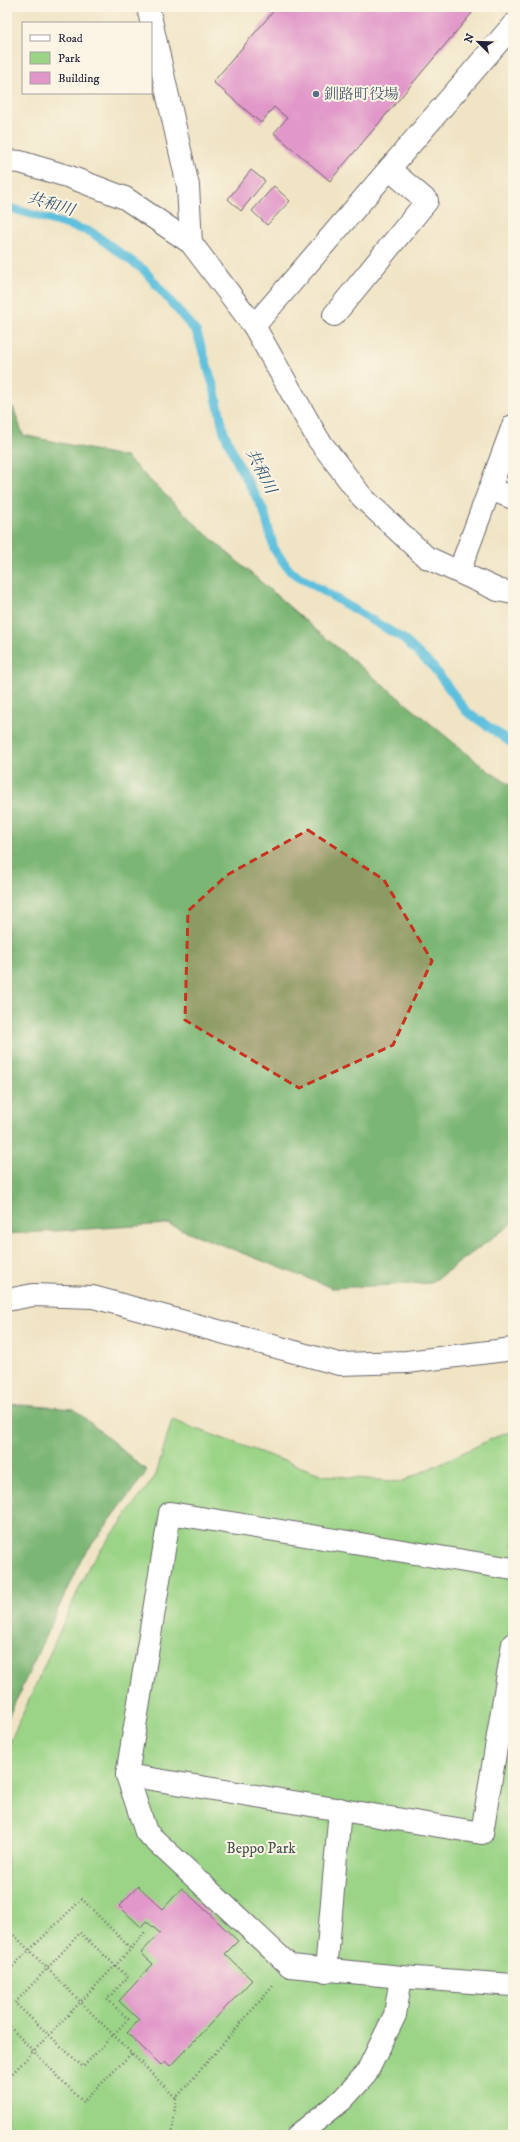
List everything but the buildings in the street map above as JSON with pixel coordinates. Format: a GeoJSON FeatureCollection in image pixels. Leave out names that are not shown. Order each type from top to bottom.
{"type":"FeatureCollection","features":[{"type":"Feature","properties":{"kind":"street"},"geometry":{"type":"LineString","coordinates":[[148,7],[151,22]]}},
{"type":"Feature","properties":{"kind":"street"},"geometry":{"type":"LineString","coordinates":[[152,25],[188,186],[191,243]]}},
{"type":"Feature","properties":{"kind":"street"},"geometry":{"type":"LineString","coordinates":[[254,326],[513,25]]}},
{"type":"Feature","properties":{"kind":"street"},"geometry":{"type":"LineString","coordinates":[[7,161],[27,164],[125,198],[191,243],[254,326],[318,439],[362,496],[426,557],[498,590],[513,593]]}},
{"type":"Feature","properties":{"kind":"street"},"geometry":{"type":"LineString","coordinates":[[334,315],[427,201],[389,169]]}},
{"type":"Feature","properties":{"kind":"street"},"geometry":{"type":"LineString","coordinates":[[459,572],[513,426]]}},
{"type":"Feature","properties":{"kind":"street"},"geometry":{"type":"LineString","coordinates":[[490,489],[513,498]]}},
{"type":"Feature","properties":{"kind":"street"},"geometry":{"type":"LineString","coordinates":[[7,1300],[33,1295],[93,1297],[339,1364],[407,1362],[513,1349]]}},
{"type":"Feature","properties":{"kind":"street"},"geometry":{"type":"LineString","coordinates":[[513,1569],[170,1513],[127,1775],[146,1832],[290,1966],[401,1978],[513,1985]]}},
{"type":"Feature","properties":{"kind":"street"},"geometry":{"type":"LineString","coordinates":[[127,1775],[482,1833],[513,1644]]}},
{"type":"Feature","properties":{"kind":"street"},"geometry":{"type":"LineString","coordinates":[[326,1971],[340,1809]]}},
{"type":"Feature","properties":{"kind":"street"},"geometry":{"type":"LineString","coordinates":[[298,2135],[342,2100],[366,2074],[395,2015],[401,1978]]}},
{"type":"Feature","properties":{"kind":"path"},"geometry":{"type":"LineString","coordinates":[[7,1972],[82,1898],[131,1949]]}},
{"type":"Feature","properties":{"kind":"path"},"geometry":{"type":"LineString","coordinates":[[7,2079],[131,1949],[145,1932]]}},
{"type":"Feature","properties":{"kind":"path"},"geometry":{"type":"LineString","coordinates":[[80,1933],[128,1977],[107,1999],[128,2019],[83,2067],[15,2003],[47,1968],[80,1933]]}},
{"type":"Feature","properties":{"kind":"path"},"geometry":{"type":"LineString","coordinates":[[14,1935],[176,2098]]}},
{"type":"Feature","properties":{"kind":"path"},"geometry":{"type":"LineString","coordinates":[[172,2135],[176,2098],[290,1966]]}},
{"type":"Feature","properties":{"kind":"path"},"geometry":{"type":"LineString","coordinates":[[7,2024],[83,2102],[132,2053]]}},
{"type":"Feature","properties":{"kind":"highlighted area"},"geometry":{"type":"Polygon","coordinates":[[[308,830],[384,880],[432,961],[393,1045],[299,1088],[185,1020],[188,911],[227,875],[308,830]]]}},
{"type":"Feature","properties":{"kind":"green space"},"geometry":{"type":"Polygon","coordinates":[[[7,407],[13,407],[23,435],[126,457],[206,534],[316,630],[487,770],[513,787],[513,1223],[431,1283],[332,1288],[168,1224],[7,1234],[7,407]]]}},
{"type":"Feature","properties":{"kind":"green space"},"geometry":{"type":"Polygon","coordinates":[[[7,1404],[74,1409],[147,1471],[81,1559],[7,1720],[7,1404]]]}},
{"type":"Feature","properties":{"kind":"green space","name":"Beppo Park"},"geometry":{"type":"Polygon","coordinates":[[[172,1420],[323,1475],[401,1482],[502,1434],[513,1432],[513,2135],[7,2135],[7,1749],[89,1566],[156,1475],[172,1420]]]}},
{"type":"Feature","properties":{"kind":"waterway","name":"共和川"},"geometry":{"type":"LineString","coordinates":[[7,207],[91,232],[144,270],[197,333],[214,388],[224,432],[239,466],[264,511],[274,549],[290,571],[402,638],[433,667],[466,711],[513,744]]}},
{"type":"Feature","properties":{"kind":"place","name":"釧路町役場"},"geometry":{"type":"Point","coordinates":[316,94]}}]}
